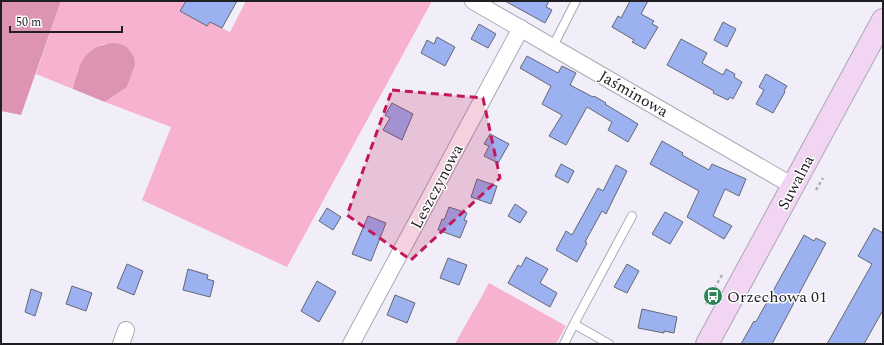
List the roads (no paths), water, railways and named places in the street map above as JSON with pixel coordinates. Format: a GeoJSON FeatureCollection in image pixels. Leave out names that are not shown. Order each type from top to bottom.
{"type":"FeatureCollection","features":[{"type":"Feature","properties":{"kind":"street","name":"Jaśminowa"},"geometry":{"type":"LineString","coordinates":[[474,1],[793,186]]}},
{"type":"Feature","properties":{"kind":"street","name":"Suwalna"},"geometry":{"type":"LineString","coordinates":[[707,344],[883,20]]}},
{"type":"Feature","properties":{"kind":"street","name":"Leszczynowa"},"geometry":{"type":"LineString","coordinates":[[351,344],[521,28]]}},
{"type":"Feature","properties":{"kind":"lane"},"geometry":{"type":"LineString","coordinates":[[553,46],[576,1]]}},
{"type":"Feature","properties":{"kind":"lane"},"geometry":{"type":"LineString","coordinates":[[564,344],[632,216]]}},
{"type":"Feature","properties":{"kind":"lane"},"geometry":{"type":"LineString","coordinates":[[574,324],[609,344]]}},
{"type":"Feature","properties":{"kind":"place","name":"Orzechowa 01"},"geometry":{"type":"Point","coordinates":[713,296]}}]}
